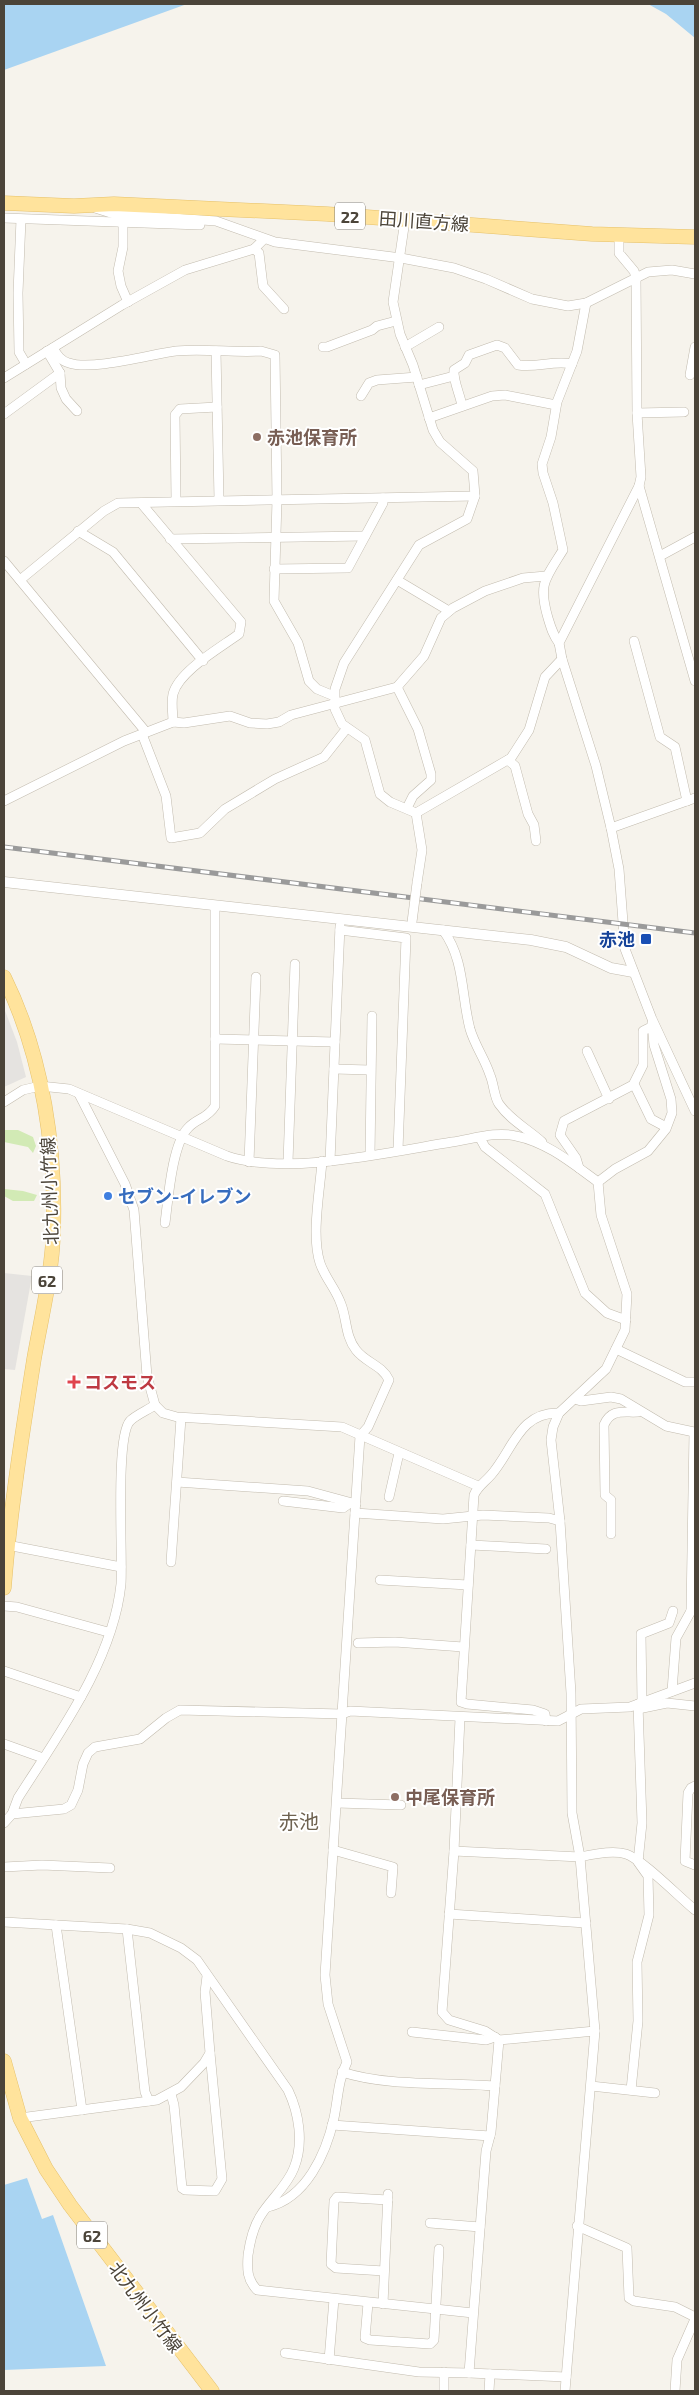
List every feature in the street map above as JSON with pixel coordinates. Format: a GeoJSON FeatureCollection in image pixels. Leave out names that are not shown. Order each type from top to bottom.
{"type":"FeatureCollection","features":[{"type":"Feature","properties":{"kind":"main road","name":"田川直方線"},"geometry":{"type":"LineString","coordinates":[[4,202],[86,205],[114,204],[405,220],[619,235],[695,237]]}},
{"type":"Feature","properties":{"kind":"main road","name":"北九州小竹線"},"geometry":{"type":"LineString","coordinates":[[4,977],[32,1051],[40,1086],[51,1161],[53,1241],[15,1473],[4,1588]]}},
{"type":"Feature","properties":{"kind":"main road","name":"北九州小竹線"},"geometry":{"type":"LineString","coordinates":[[4,2061],[20,2118],[41,2161],[70,2205],[212,2391]]}},
{"type":"Feature","properties":{"kind":"street"},"geometry":{"type":"LineString","coordinates":[[86,205],[114,214],[216,221],[264,239],[400,258],[454,268],[486,279],[532,299],[568,306],[586,303],[648,272],[672,270],[695,274]]}},
{"type":"Feature","properties":{"kind":"street"},"geometry":{"type":"LineString","coordinates":[[4,218],[123,224],[231,226]]}},
{"type":"Feature","properties":{"kind":"street"},"geometry":{"type":"LineString","coordinates":[[21,219],[18,293],[19,352],[26,364]]}},
{"type":"Feature","properties":{"kind":"street"},"geometry":{"type":"LineString","coordinates":[[405,220],[393,302],[396,321],[418,381],[433,430],[440,442],[473,471],[475,496],[466,518],[444,532],[429,537],[418,545],[344,663],[334,689],[334,699],[342,724],[365,740],[380,794],[390,802],[416,813]]}},
{"type":"Feature","properties":{"kind":"street"},"geometry":{"type":"LineString","coordinates":[[123,224],[118,271],[128,302]]}},
{"type":"Feature","properties":{"kind":"street"},"geometry":{"type":"LineString","coordinates":[[619,235],[619,254],[634,271],[636,277],[637,413],[641,478],[639,486],[560,643],[562,659],[596,766],[611,828],[619,869],[625,950],[652,1023],[695,1111]]}},
{"type":"Feature","properties":{"kind":"street"},"geometry":{"type":"LineString","coordinates":[[4,378],[128,302],[185,270],[254,249],[264,239]]}},
{"type":"Feature","properties":{"kind":"street"},"geometry":{"type":"LineString","coordinates":[[254,249],[258,253],[264,286],[284,309]]}},
{"type":"Feature","properties":{"kind":"street"},"geometry":{"type":"LineString","coordinates":[[560,643],[553,635],[542,597],[546,576],[563,550],[554,503],[542,473],[542,464],[551,437],[556,405],[572,364],[586,303]]}},
{"type":"Feature","properties":{"kind":"street"},"geometry":{"type":"LineString","coordinates":[[323,347],[372,330],[377,326],[396,321]]}},
{"type":"Feature","properties":{"kind":"street"},"geometry":{"type":"LineString","coordinates":[[405,347],[439,327]]}},
{"type":"Feature","properties":{"kind":"street"},"geometry":{"type":"LineString","coordinates":[[462,406],[460,390],[454,376],[454,370],[465,363],[469,354],[496,345],[505,348],[518,365],[532,367],[561,362],[572,364]]}},
{"type":"Feature","properties":{"kind":"street"},"geometry":{"type":"LineString","coordinates":[[690,374],[695,347]]}},
{"type":"Feature","properties":{"kind":"street"},"geometry":{"type":"LineString","coordinates":[[50,350],[70,364],[80,365],[138,360],[177,351],[238,353],[261,351],[275,356],[277,500],[274,601],[298,642],[309,681],[317,689],[334,699]]}},
{"type":"Feature","properties":{"kind":"street"},"geometry":{"type":"LineString","coordinates":[[50,350],[60,373],[61,388],[66,399],[77,411]]}},
{"type":"Feature","properties":{"kind":"street"},"geometry":{"type":"LineString","coordinates":[[216,351],[219,500]]}},
{"type":"Feature","properties":{"kind":"street"},"geometry":{"type":"LineString","coordinates":[[4,414],[60,373]]}},
{"type":"Feature","properties":{"kind":"street"},"geometry":{"type":"LineString","coordinates":[[361,396],[369,383],[377,380],[418,381],[454,376]]}},
{"type":"Feature","properties":{"kind":"street"},"geometry":{"type":"LineString","coordinates":[[430,418],[492,396],[506,395],[556,405]]}},
{"type":"Feature","properties":{"kind":"street"},"geometry":{"type":"LineString","coordinates":[[176,500],[175,415],[180,409],[217,407]]}},
{"type":"Feature","properties":{"kind":"street"},"geometry":{"type":"LineString","coordinates":[[637,413],[684,412]]}},
{"type":"Feature","properties":{"kind":"street"},"geometry":{"type":"LineString","coordinates":[[639,486],[695,680]]}},
{"type":"Feature","properties":{"kind":"street"},"geometry":{"type":"LineString","coordinates":[[20,580],[104,510],[118,503],[176,500],[475,496]]}},
{"type":"Feature","properties":{"kind":"street"},"geometry":{"type":"LineString","coordinates":[[274,569],[348,568],[383,503],[383,498]]}},
{"type":"Feature","properties":{"kind":"street"},"geometry":{"type":"LineString","coordinates":[[140,503],[241,622],[239,634],[178,683],[173,695],[172,722]]}},
{"type":"Feature","properties":{"kind":"street"},"geometry":{"type":"LineString","coordinates":[[78,531],[113,552],[203,661]]}},
{"type":"Feature","properties":{"kind":"street"},"geometry":{"type":"LineString","coordinates":[[170,538],[365,536]]}},
{"type":"Feature","properties":{"kind":"street"},"geometry":{"type":"LineString","coordinates":[[660,556],[695,537]]}},
{"type":"Feature","properties":{"kind":"street"},"geometry":{"type":"LineString","coordinates":[[4,561],[144,733],[166,796],[171,838],[200,833],[225,809],[275,779],[324,756],[348,728]]}},
{"type":"Feature","properties":{"kind":"street"},"geometry":{"type":"LineString","coordinates":[[4,801],[144,733],[172,722],[184,723],[230,716],[250,723],[268,724],[334,699],[397,687],[424,656],[441,618],[449,611],[485,591],[523,578],[546,576]]}},
{"type":"Feature","properties":{"kind":"street"},"geometry":{"type":"LineString","coordinates":[[397,580],[449,611]]}},
{"type":"Feature","properties":{"kind":"street"},"geometry":{"type":"LineString","coordinates":[[611,828],[691,799],[675,747],[660,738],[634,641]]}},
{"type":"Feature","properties":{"kind":"street"},"geometry":{"type":"LineString","coordinates":[[416,813],[508,760],[529,730],[544,677],[562,659]]}},
{"type":"Feature","properties":{"kind":"street"},"geometry":{"type":"LineString","coordinates":[[397,687],[418,729],[431,774],[431,780],[413,796],[407,808]]}},
{"type":"Feature","properties":{"kind":"street"},"geometry":{"type":"LineString","coordinates":[[508,760],[515,766],[528,814],[534,825],[536,841]]}},
{"type":"Feature","properties":{"kind":"street"},"geometry":{"type":"LineString","coordinates":[[412,925],[422,850],[416,813]]}},
{"type":"Feature","properties":{"kind":"street"},"geometry":{"type":"LineString","coordinates":[[4,882],[215,906],[412,925],[531,940],[566,947],[611,968],[632,972]]}},
{"type":"Feature","properties":{"kind":"street"},"geometry":{"type":"LineString","coordinates":[[165,1223],[170,1182],[182,1138],[188,1128],[209,1115],[215,1106],[215,906]]}},
{"type":"Feature","properties":{"kind":"street"},"geometry":{"type":"LineString","coordinates":[[268,2207],[280,2204],[293,2195],[310,2176],[320,2159],[332,2125],[342,2072],[347,2062],[328,2004],[325,1975],[360,1436],[368,1427],[389,1380],[385,1371],[368,1362],[356,1351],[348,1335],[341,1303],[320,1262],[317,1245],[318,1214],[326,1161],[334,1069],[340,919]]}},
{"type":"Feature","properties":{"kind":"street"},"geometry":{"type":"LineString","coordinates":[[340,930],[406,938],[398,1150]]}},
{"type":"Feature","properties":{"kind":"street"},"geometry":{"type":"LineString","coordinates":[[443,930],[450,940],[460,964],[470,1028],[477,1050],[486,1064],[498,1102],[510,1118],[598,1182]]}},
{"type":"Feature","properties":{"kind":"street"},"geometry":{"type":"LineString","coordinates":[[288,1162],[295,964]]}},
{"type":"Feature","properties":{"kind":"street"},"geometry":{"type":"LineString","coordinates":[[249,1162],[256,977]]}},
{"type":"Feature","properties":{"kind":"street"},"geometry":{"type":"LineString","coordinates":[[370,1155],[372,1016]]}},
{"type":"Feature","properties":{"kind":"street"},"geometry":{"type":"LineString","coordinates":[[579,1169],[576,1158],[560,1135],[564,1121],[609,1100],[634,1084],[643,1065],[643,1031],[652,1023]]}},
{"type":"Feature","properties":{"kind":"street"},"geometry":{"type":"LineString","coordinates":[[598,1182],[615,1169],[648,1150],[659,1140],[672,1113],[671,1098],[654,1045],[652,1023]]}},
{"type":"Feature","properties":{"kind":"street"},"geometry":{"type":"LineString","coordinates":[[215,1039],[335,1042]]}},
{"type":"Feature","properties":{"kind":"street"},"geometry":{"type":"LineString","coordinates":[[587,1051],[609,1100]]}},
{"type":"Feature","properties":{"kind":"street"},"geometry":{"type":"LineString","coordinates":[[334,1069],[370,1070]]}},
{"type":"Feature","properties":{"kind":"street"},"geometry":{"type":"LineString","coordinates":[[634,1084],[651,1119],[666,1127]]}},
{"type":"Feature","properties":{"kind":"street"},"geometry":{"type":"LineString","coordinates":[[4,1102],[23,1090],[40,1086],[68,1089],[182,1138],[227,1156],[249,1162],[326,1161],[507,1134],[546,1146]]}},
{"type":"Feature","properties":{"kind":"street"},"geometry":{"type":"LineString","coordinates":[[79,1094],[125,1184],[134,1210],[148,1376],[155,1404],[162,1413],[181,1418],[342,1427],[478,1486]]}},
{"type":"Feature","properties":{"kind":"street"},"geometry":{"type":"LineString","coordinates":[[480,1138],[485,1148],[545,1194],[585,1293],[607,1313],[626,1320]]}},
{"type":"Feature","properties":{"kind":"street"},"geometry":{"type":"LineString","coordinates":[[565,2391],[577,2226],[595,2031],[580,1857],[572,1813],[571,1716],[560,1521],[551,1440],[553,1427],[559,1413],[606,1369],[625,1330],[627,1294],[601,1215],[598,1182]]}},
{"type":"Feature","properties":{"kind":"street"},"geometry":{"type":"LineString","coordinates":[[616,1350],[685,1382],[695,1382]]}},
{"type":"Feature","properties":{"kind":"street"},"geometry":{"type":"LineString","coordinates":[[575,1399],[581,1401],[611,1397],[621,1399],[666,1426],[694,1432],[693,1611],[676,1638],[672,1691]]}},
{"type":"Feature","properties":{"kind":"street"},"geometry":{"type":"LineString","coordinates":[[4,1823],[12,1814],[18,1798],[97,1668],[121,1584],[122,1456],[126,1432],[129,1422],[155,1404]]}},
{"type":"Feature","properties":{"kind":"street"},"geometry":{"type":"LineString","coordinates":[[611,1534],[611,1500],[605,1494],[604,1424],[607,1418],[616,1412],[640,1412]]}},
{"type":"Feature","properties":{"kind":"street"},"geometry":{"type":"LineString","coordinates":[[546,1721],[545,1714],[534,1710],[461,1702],[463,1647],[474,1495],[478,1486],[491,1475],[524,1426],[546,1413],[559,1413]]}},
{"type":"Feature","properties":{"kind":"street"},"geometry":{"type":"LineString","coordinates":[[171,1562],[181,1418]]}},
{"type":"Feature","properties":{"kind":"street"},"geometry":{"type":"LineString","coordinates":[[389,1497],[399,1452]]}},
{"type":"Feature","properties":{"kind":"street"},"geometry":{"type":"LineString","coordinates":[[177,1482],[308,1491],[354,1507],[443,1519],[473,1515],[549,1518],[560,1521]]}},
{"type":"Feature","properties":{"kind":"street"},"geometry":{"type":"LineString","coordinates":[[283,1501],[343,1508],[354,1507]]}},
{"type":"Feature","properties":{"kind":"street"},"geometry":{"type":"LineString","coordinates":[[7,1545],[121,1566]]}},
{"type":"Feature","properties":{"kind":"street"},"geometry":{"type":"LineString","coordinates":[[471,1546],[546,1549]]}},
{"type":"Feature","properties":{"kind":"street"},"geometry":{"type":"LineString","coordinates":[[380,1580],[468,1585]]}},
{"type":"Feature","properties":{"kind":"street"},"geometry":{"type":"LineString","coordinates":[[4,1606],[17,1607],[108,1632]]}},
{"type":"Feature","properties":{"kind":"street"},"geometry":{"type":"LineString","coordinates":[[631,2090],[638,2021],[637,1962],[649,1915],[648,1876],[638,1862],[642,1823],[641,1634],[670,1623],[674,1611]]}},
{"type":"Feature","properties":{"kind":"street"},"geometry":{"type":"LineString","coordinates":[[358,1643],[395,1642],[463,1647]]}},
{"type":"Feature","properties":{"kind":"street"},"geometry":{"type":"LineString","coordinates":[[4,1671],[81,1697]]}},
{"type":"Feature","properties":{"kind":"street"},"geometry":{"type":"LineString","coordinates":[[640,1705],[672,1691],[695,1684]]}},
{"type":"Feature","properties":{"kind":"street"},"geometry":{"type":"LineString","coordinates":[[12,1814],[64,1809],[71,1805],[78,1790],[83,1764],[88,1753],[95,1747],[140,1739],[166,1718],[180,1710],[196,1708],[342,1714],[350,1711],[460,1718],[558,1721],[571,1716],[581,1709],[667,1703],[695,1706]]}},
{"type":"Feature","properties":{"kind":"street"},"geometry":{"type":"LineString","coordinates":[[460,1718],[454,1851],[442,2012],[449,2020],[486,2031],[497,2038]]}},
{"type":"Feature","properties":{"kind":"street"},"geometry":{"type":"LineString","coordinates":[[4,1744],[43,1758]]}},
{"type":"Feature","properties":{"kind":"street"},"geometry":{"type":"LineString","coordinates":[[695,1786],[688,1793],[685,1860],[695,1865]]}},
{"type":"Feature","properties":{"kind":"street"},"geometry":{"type":"LineString","coordinates":[[336,1803],[401,1806]]}},
{"type":"Feature","properties":{"kind":"street"},"geometry":{"type":"LineString","coordinates":[[333,1850],[393,1866],[391,1892]]}},
{"type":"Feature","properties":{"kind":"street"},"geometry":{"type":"LineString","coordinates":[[454,1851],[580,1857],[595,1854],[626,1854],[695,1910]]}},
{"type":"Feature","properties":{"kind":"street"},"geometry":{"type":"LineString","coordinates":[[4,1867],[42,1865],[110,1868]]}},
{"type":"Feature","properties":{"kind":"street"},"geometry":{"type":"LineString","coordinates":[[449,1914],[586,1923]]}},
{"type":"Feature","properties":{"kind":"street"},"geometry":{"type":"LineString","coordinates":[[4,1922],[127,1929],[150,1933],[181,1948],[196,1960],[288,2090],[295,2105],[300,2132],[294,2168],[254,2229],[247,2269],[252,2284],[258,2290],[473,2313]]}},
{"type":"Feature","properties":{"kind":"street"},"geometry":{"type":"LineString","coordinates":[[56,1925],[82,2110]]}},
{"type":"Feature","properties":{"kind":"street"},"geometry":{"type":"LineString","coordinates":[[127,1929],[145,2092],[149,2101]]}},
{"type":"Feature","properties":{"kind":"street"},"geometry":{"type":"LineString","coordinates":[[171,2094],[174,2105],[182,2188],[185,2190],[215,2191],[222,2179],[205,1992],[207,1976]]}},
{"type":"Feature","properties":{"kind":"street"},"geometry":{"type":"LineString","coordinates":[[412,2032],[486,2040],[595,2031]]}},
{"type":"Feature","properties":{"kind":"street"},"geometry":{"type":"LineString","coordinates":[[469,2373],[486,2151],[490,2136],[495,2086],[497,2038]]}},
{"type":"Feature","properties":{"kind":"street"},"geometry":{"type":"LineString","coordinates":[[20,2118],[149,2101],[171,2094],[195,2073],[210,2053]]}},
{"type":"Feature","properties":{"kind":"street"},"geometry":{"type":"LineString","coordinates":[[342,2072],[354,2076],[386,2080],[495,2086]]}},
{"type":"Feature","properties":{"kind":"street"},"geometry":{"type":"LineString","coordinates":[[591,2086],[655,2093]]}},
{"type":"Feature","properties":{"kind":"street"},"geometry":{"type":"LineString","coordinates":[[332,2125],[427,2130],[448,2134],[490,2136]]}},
{"type":"Feature","properties":{"kind":"street"},"geometry":{"type":"LineString","coordinates":[[383,2304],[388,2197],[337,2197],[334,2201],[331,2264],[336,2268],[384,2271]]}},
{"type":"Feature","properties":{"kind":"street"},"geometry":{"type":"LineString","coordinates":[[430,2223],[480,2227]]}},
{"type":"Feature","properties":{"kind":"street"},"geometry":{"type":"LineString","coordinates":[[577,2226],[627,2248],[629,2298],[634,2302],[675,2307],[695,2318],[677,2360],[675,2391]]}},
{"type":"Feature","properties":{"kind":"street"},"geometry":{"type":"LineString","coordinates":[[368,2302],[365,2338],[370,2340],[430,2344],[434,2340],[439,2250]]}},
{"type":"Feature","properties":{"kind":"street"},"geometry":{"type":"LineString","coordinates":[[330,2360],[334,2299]]}},
{"type":"Feature","properties":{"kind":"street"},"geometry":{"type":"LineString","coordinates":[[285,2353],[419,2372],[566,2377]]}},
{"type":"Feature","properties":{"kind":"street"},"geometry":{"type":"LineString","coordinates":[[444,2372],[444,2391]]}},
{"type":"Feature","properties":{"kind":"street"},"geometry":{"type":"LineString","coordinates":[[489,2391],[490,2374]]}},
{"type":"Feature","properties":{"kind":"green space"},"geometry":{"type":"Polygon","coordinates":[[[4,1130],[18,1130],[33,1137],[36,1146],[33,1153],[28,1147],[4,1142],[4,1130]]]}},
{"type":"Feature","properties":{"kind":"green space"},"geometry":{"type":"Polygon","coordinates":[[[4,1189],[37,1195],[34,1201],[13,1201],[4,1196],[4,1189]]]}},
{"type":"Feature","properties":{"kind":"shaded area"},"geometry":{"type":"Polygon","coordinates":[[[4,1008],[17,1042],[26,1077],[4,1087],[4,1008]]]}},
{"type":"Feature","properties":{"kind":"shaded area"},"geometry":{"type":"Polygon","coordinates":[[[4,1273],[32,1276],[15,1370],[4,1369],[4,1273]]]}},
{"type":"Feature","properties":{"kind":"water"},"geometry":{"type":"Polygon","coordinates":[[[4,4],[187,4],[4,70],[4,4]]]}},
{"type":"Feature","properties":{"kind":"water"},"geometry":{"type":"Polygon","coordinates":[[[648,4],[695,4],[695,38],[666,14],[648,4]]]}},
{"type":"Feature","properties":{"kind":"water"},"geometry":{"type":"Polygon","coordinates":[[[27,2178],[42,2219],[53,2215],[106,2366],[4,2370],[4,2185],[27,2178]]]}},
{"type":"Feature","properties":{"kind":"railway"},"geometry":{"type":"LineString","coordinates":[[4,847],[695,933]]}},
{"type":"Feature","properties":{"kind":"place","name":"赤池保育所"},"geometry":{"type":"Point","coordinates":[257,437]}},
{"type":"Feature","properties":{"kind":"place","name":"赤池"},"geometry":{"type":"Point","coordinates":[646,939]}},
{"type":"Feature","properties":{"kind":"place","name":"セブン-イレブン"},"geometry":{"type":"Point","coordinates":[108,1196]}},
{"type":"Feature","properties":{"kind":"place","name":"コスモス"},"geometry":{"type":"Point","coordinates":[74,1382]}},
{"type":"Feature","properties":{"kind":"place","name":"中尾保育所"},"geometry":{"type":"Point","coordinates":[395,1797]}},
{"type":"Feature","properties":{"kind":"district","name":"赤池"},"geometry":{"type":"Point","coordinates":[299,1821]}}]}
